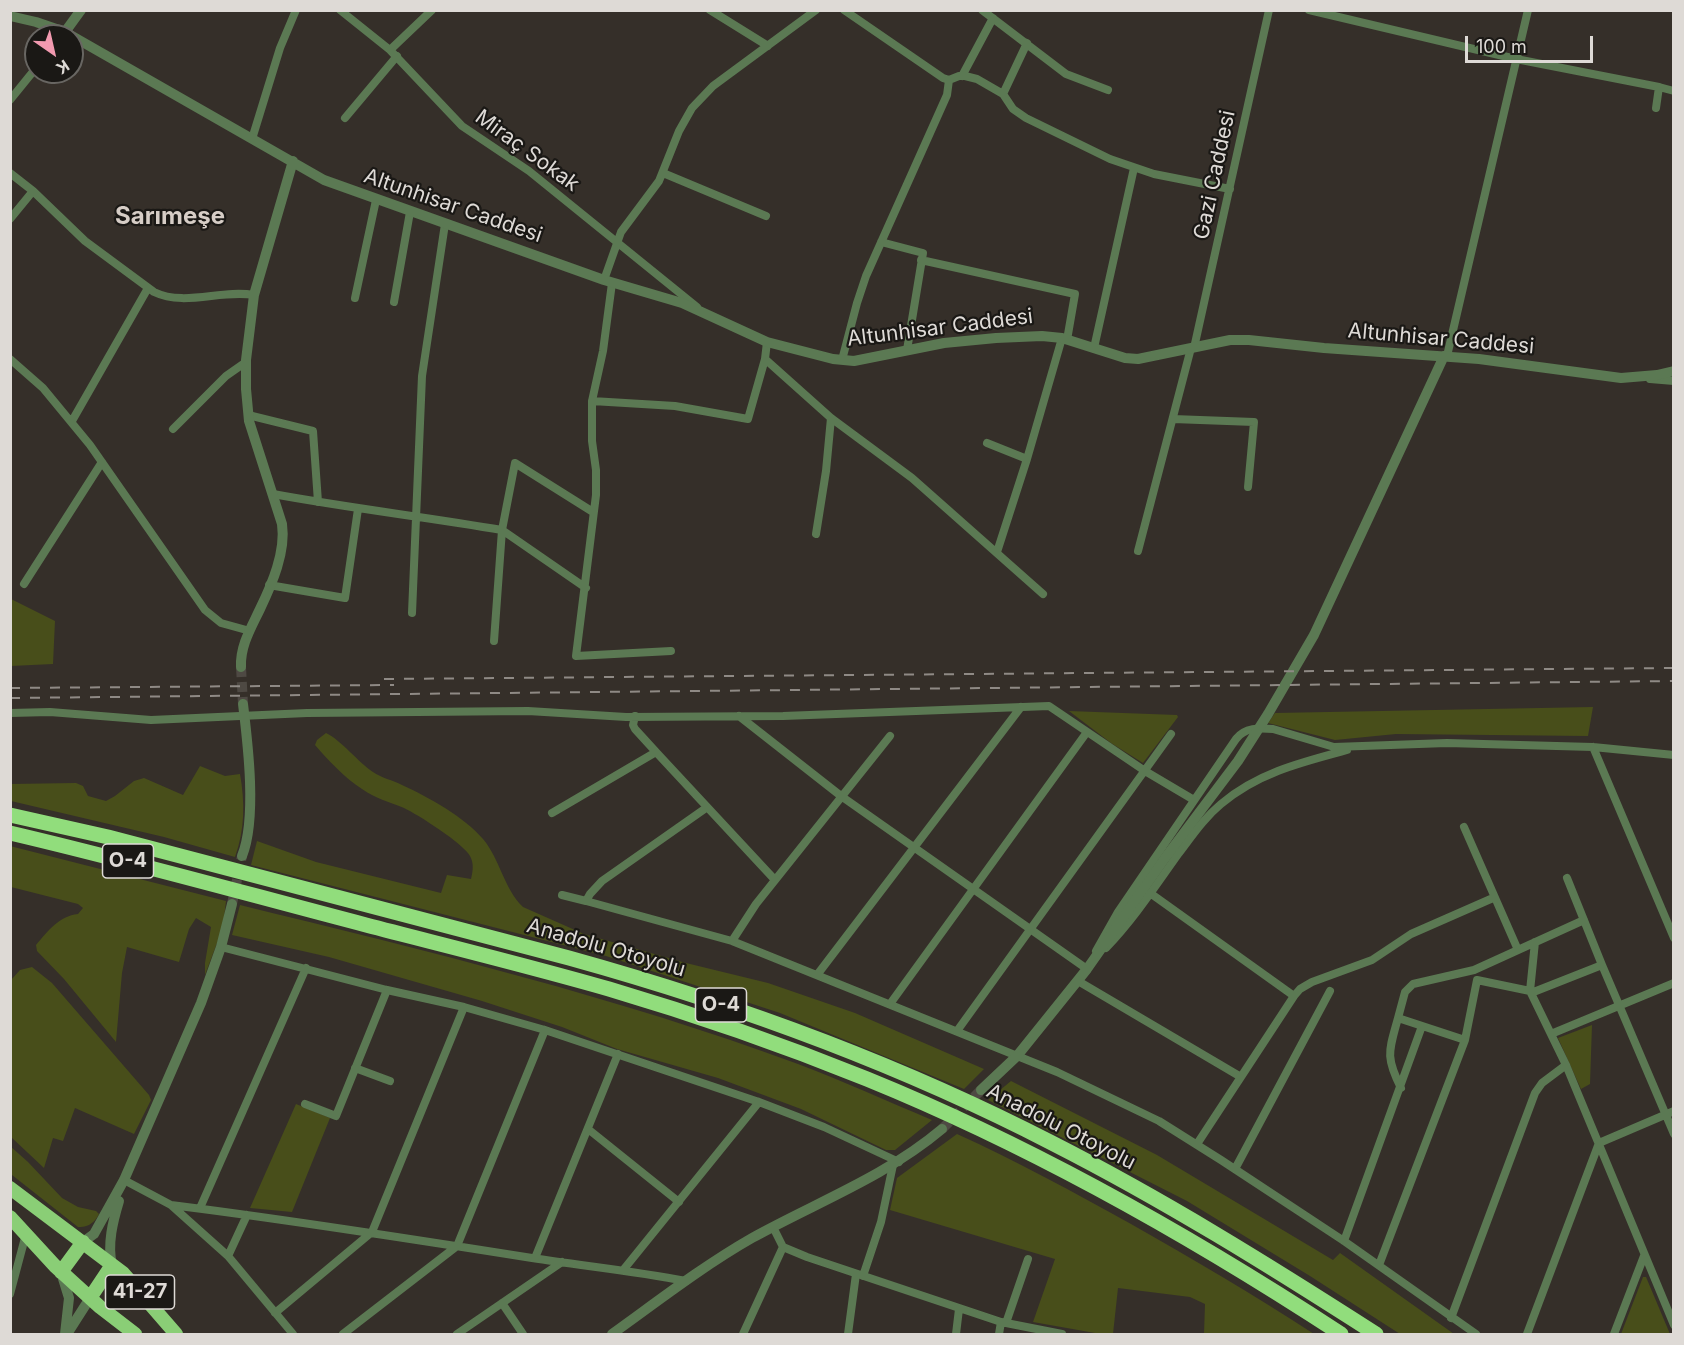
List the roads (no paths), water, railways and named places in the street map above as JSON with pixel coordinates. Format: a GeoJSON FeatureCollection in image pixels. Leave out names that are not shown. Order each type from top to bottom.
{"type":"FeatureCollection","features":[{"type":"Feature","properties":{"kind":"highway","name":"Anadolu Otoyolu"},"geometry":{"type":"LineString","coordinates":[[10,815],[120,840],[569,958],[640,978],[786,1028],[879,1064],[1052,1143],[1217,1234],[1376,1335]]}},
{"type":"Feature","properties":{"kind":"highway","name":"Anadolu Otoyolu"},"geometry":{"type":"LineString","coordinates":[[10,833],[127,861],[547,972],[745,1032],[870,1080],[1017,1146],[1139,1211],[1252,1276],[1341,1335]]}},
{"type":"Feature","properties":{"kind":"highway","name":"41-27"},"geometry":{"type":"LineString","coordinates":[[10,1188],[124,1274],[176,1335]]}},
{"type":"Feature","properties":{"kind":"highway"},"geometry":{"type":"LineString","coordinates":[[1139,1211],[1324,1335]]}},
{"type":"Feature","properties":{"kind":"highway"},"geometry":{"type":"LineString","coordinates":[[10,1217],[61,1272],[135,1335]]}},
{"type":"Feature","properties":{"kind":"highway"},"geometry":{"type":"LineString","coordinates":[[61,1272],[83,1242]]}},
{"type":"Feature","properties":{"kind":"highway"},"geometry":{"type":"LineString","coordinates":[[90,1298],[112,1265]]}},
{"type":"Feature","properties":{"kind":"street"},"geometry":{"type":"LineString","coordinates":[[70,24],[81,10]]}},
{"type":"Feature","properties":{"kind":"street"},"geometry":{"type":"LineString","coordinates":[[252,139],[280,48],[296,10]]}},
{"type":"Feature","properties":{"kind":"street","name":"Miraç Sokak"},"geometry":{"type":"LineString","coordinates":[[340,10],[393,53],[462,126],[530,171],[702,311]]}},
{"type":"Feature","properties":{"kind":"street"},"geometry":{"type":"LineString","coordinates":[[345,118],[393,53],[432,10]]}},
{"type":"Feature","properties":{"kind":"street"},"geometry":{"type":"LineString","coordinates":[[710,10],[768,46]]}},
{"type":"Feature","properties":{"kind":"street"},"geometry":{"type":"LineString","coordinates":[[671,651],[576,656],[586,588],[596,482],[592,441],[592,401],[603,351],[608,281],[616,241],[663,172],[678,131],[700,97],[816,10]]}},
{"type":"Feature","properties":{"kind":"street"},"geometry":{"type":"LineString","coordinates":[[844,10],[943,78],[949,80],[962,76],[971,77],[1004,94],[1013,108],[1033,122],[1110,159],[1134,168],[1230,189]]}},
{"type":"Feature","properties":{"kind":"street"},"geometry":{"type":"LineString","coordinates":[[982,10],[1066,74],[1108,90]]}},
{"type":"Feature","properties":{"kind":"street"},"geometry":{"type":"LineString","coordinates":[[962,76],[999,10]]}},
{"type":"Feature","properties":{"kind":"street","name":"Gazi Caddesi"},"geometry":{"type":"LineString","coordinates":[[1138,551],[1192,348],[1269,10]]}},
{"type":"Feature","properties":{"kind":"street"},"geometry":{"type":"LineString","coordinates":[[1309,10],[1516,59],[1674,91]]}},
{"type":"Feature","properties":{"kind":"street"},"geometry":{"type":"LineString","coordinates":[[981,1090],[1017,1056],[1087,969],[1238,761],[1304,656],[1445,356],[1528,10]]}},
{"type":"Feature","properties":{"kind":"street","name":"Altunhisar Caddesi"},"geometry":{"type":"LineString","coordinates":[[10,16],[40,24]]}},
{"type":"Feature","properties":{"kind":"street"},"geometry":{"type":"LineString","coordinates":[[1004,94],[1026,43]]}},
{"type":"Feature","properties":{"kind":"street","name":"Altunhisar Caddesi"},"geometry":{"type":"LineString","coordinates":[[84,46],[324,180],[608,281],[702,311],[767,342],[842,360],[864,360],[907,350],[996,338],[1042,336],[1064,339],[1125,358],[1138,359],[1230,340],[1249,340],[1324,348],[1445,356],[1603,376],[1637,378],[1674,371]]}},
{"type":"Feature","properties":{"kind":"street"},"geometry":{"type":"LineString","coordinates":[[842,360],[856,303],[880,242],[907,189],[942,107],[949,88],[949,80]]}},
{"type":"Feature","properties":{"kind":"street"},"geometry":{"type":"LineString","coordinates":[[11,97],[24,82]]}},
{"type":"Feature","properties":{"kind":"street"},"geometry":{"type":"LineString","coordinates":[[1656,108],[1659,87]]}},
{"type":"Feature","properties":{"kind":"street"},"geometry":{"type":"LineString","coordinates":[[241,667],[241,652],[281,551],[283,531],[248,415],[246,362],[254,295],[293,162]]}},
{"type":"Feature","properties":{"kind":"street"},"geometry":{"type":"LineString","coordinates":[[1094,348],[1134,168]]}},
{"type":"Feature","properties":{"kind":"street"},"geometry":{"type":"LineString","coordinates":[[663,172],[766,216]]}},
{"type":"Feature","properties":{"kind":"street"},"geometry":{"type":"LineString","coordinates":[[10,173],[33,191],[85,241],[148,288],[161,295],[177,297],[239,292],[254,295]]}},
{"type":"Feature","properties":{"kind":"street"},"geometry":{"type":"LineString","coordinates":[[10,219],[33,191]]}},
{"type":"Feature","properties":{"kind":"street"},"geometry":{"type":"LineString","coordinates":[[355,298],[376,200]]}},
{"type":"Feature","properties":{"kind":"street"},"geometry":{"type":"LineString","coordinates":[[394,302],[410,212]]}},
{"type":"Feature","properties":{"kind":"street"},"geometry":{"type":"LineString","coordinates":[[412,613],[422,376],[445,224]]}},
{"type":"Feature","properties":{"kind":"street"},"geometry":{"type":"LineString","coordinates":[[880,242],[923,253],[907,350]]}},
{"type":"Feature","properties":{"kind":"street"},"geometry":{"type":"LineString","coordinates":[[921,260],[1075,294],[1064,339],[997,552]]}},
{"type":"Feature","properties":{"kind":"street"},"geometry":{"type":"LineString","coordinates":[[72,421],[148,288]]}},
{"type":"Feature","properties":{"kind":"street"},"geometry":{"type":"LineString","coordinates":[[592,401],[675,406],[748,418],[765,359],[767,342]]}},
{"type":"Feature","properties":{"kind":"street"},"geometry":{"type":"LineString","coordinates":[[10,359],[43,388],[72,421],[205,610],[221,623],[250,631]]}},
{"type":"Feature","properties":{"kind":"street"},"geometry":{"type":"LineString","coordinates":[[765,359],[831,418],[912,478],[1043,594]]}},
{"type":"Feature","properties":{"kind":"street"},"geometry":{"type":"LineString","coordinates":[[173,429],[226,376],[246,362]]}},
{"type":"Feature","properties":{"kind":"street"},"geometry":{"type":"LineString","coordinates":[[1637,378],[1674,381]]}},
{"type":"Feature","properties":{"kind":"street"},"geometry":{"type":"LineString","coordinates":[[248,415],[313,431],[318,502]]}},
{"type":"Feature","properties":{"kind":"street"},"geometry":{"type":"LineString","coordinates":[[816,534],[826,471],[831,418]]}},
{"type":"Feature","properties":{"kind":"street"},"geometry":{"type":"LineString","coordinates":[[1173,419],[1254,422],[1248,487]]}},
{"type":"Feature","properties":{"kind":"street"},"geometry":{"type":"LineString","coordinates":[[987,443],[1027,459]]}},
{"type":"Feature","properties":{"kind":"street"},"geometry":{"type":"LineString","coordinates":[[24,584],[102,462]]}},
{"type":"Feature","properties":{"kind":"street"},"geometry":{"type":"LineString","coordinates":[[494,641],[502,530],[515,463],[593,512]]}},
{"type":"Feature","properties":{"kind":"street"},"geometry":{"type":"LineString","coordinates":[[273,494],[502,530],[586,588]]}},
{"type":"Feature","properties":{"kind":"street"},"geometry":{"type":"LineString","coordinates":[[269,585],[345,598],[358,509]]}},
{"type":"Feature","properties":{"kind":"street"},"geometry":{"type":"LineString","coordinates":[[10,713],[50,712],[151,720],[243,710],[307,713],[528,711],[635,717],[1049,706],[1145,771],[1194,800]]}},
{"type":"Feature","properties":{"kind":"street"},"geometry":{"type":"LineString","coordinates":[[817,975],[1021,707]]}},
{"type":"Feature","properties":{"kind":"street"},"geometry":{"type":"LineString","coordinates":[[243,710],[249,807],[248,844],[243,856]]}},
{"type":"Feature","properties":{"kind":"street"},"geometry":{"type":"LineString","coordinates":[[739,716],[841,796],[1087,969]]}},
{"type":"Feature","properties":{"kind":"street"},"geometry":{"type":"LineString","coordinates":[[635,717],[633,725],[656,752],[775,880]]}},
{"type":"Feature","properties":{"kind":"street"},"geometry":{"type":"LineString","coordinates":[[1087,969],[1113,919],[1236,739],[1245,731],[1273,729],[1324,745],[1359,747],[1436,743],[1593,747],[1673,756]]}},
{"type":"Feature","properties":{"kind":"street"},"geometry":{"type":"LineString","coordinates":[[890,1004],[1087,732]]}},
{"type":"Feature","properties":{"kind":"street"},"geometry":{"type":"LineString","coordinates":[[957,1031],[1171,734]]}},
{"type":"Feature","properties":{"kind":"street"},"geometry":{"type":"LineString","coordinates":[[732,941],[775,880],[890,736]]}},
{"type":"Feature","properties":{"kind":"street"},"geometry":{"type":"LineString","coordinates":[[1087,969],[1113,942],[1206,818],[1228,798],[1273,772],[1310,759],[1359,747]]}},
{"type":"Feature","properties":{"kind":"street"},"geometry":{"type":"LineString","coordinates":[[1593,747],[1674,938]]}},
{"type":"Feature","properties":{"kind":"street"},"geometry":{"type":"LineString","coordinates":[[552,813],[656,752]]}},
{"type":"Feature","properties":{"kind":"street"},"geometry":{"type":"LineString","coordinates":[[586,901],[602,881],[706,808]]}},
{"type":"Feature","properties":{"kind":"street"},"geometry":{"type":"LineString","coordinates":[[1464,827],[1518,950]]}},
{"type":"Feature","properties":{"kind":"street"},"geometry":{"type":"LineString","coordinates":[[1567,878],[1618,1005],[1670,1113],[1674,1134]]}},
{"type":"Feature","properties":{"kind":"street"},"geometry":{"type":"LineString","coordinates":[[1150,893],[1294,996]]}},
{"type":"Feature","properties":{"kind":"street"},"geometry":{"type":"LineString","coordinates":[[562,895],[732,941],[1057,1072],[1159,1121],[1344,1241],[1476,1335]]}},
{"type":"Feature","properties":{"kind":"street"},"geometry":{"type":"LineString","coordinates":[[1197,1144],[1294,996],[1304,986],[1372,960],[1411,934],[1494,898]]}},
{"type":"Feature","properties":{"kind":"street"},"geometry":{"type":"LineString","coordinates":[[83,1242],[94,1234],[124,1180],[201,1004],[221,947],[232,904]]}},
{"type":"Feature","properties":{"kind":"street"},"geometry":{"type":"LineString","coordinates":[[1401,1088],[1391,1066],[1389,1054],[1405,992],[1413,984],[1474,970],[1584,920]]}},
{"type":"Feature","properties":{"kind":"street"},"geometry":{"type":"LineString","coordinates":[[1535,942],[1530,992],[1566,1065],[1674,1325]]}},
{"type":"Feature","properties":{"kind":"street"},"geometry":{"type":"LineString","coordinates":[[221,947],[387,990],[464,1007],[545,1030],[759,1102],[824,1127],[896,1163]]}},
{"type":"Feature","properties":{"kind":"street"},"geometry":{"type":"LineString","coordinates":[[1477,980],[1530,992],[1602,965]]}},
{"type":"Feature","properties":{"kind":"street"},"geometry":{"type":"LineString","coordinates":[[200,1208],[306,968]]}},
{"type":"Feature","properties":{"kind":"street"},"geometry":{"type":"LineString","coordinates":[[1379,1265],[1464,1040],[1477,980],[1474,970]]}},
{"type":"Feature","properties":{"kind":"street"},"geometry":{"type":"LineString","coordinates":[[1078,981],[1241,1077]]}},
{"type":"Feature","properties":{"kind":"street"},"geometry":{"type":"LineString","coordinates":[[1551,1034],[1674,983]]}},
{"type":"Feature","properties":{"kind":"street"},"geometry":{"type":"LineString","coordinates":[[305,1104],[336,1116],[387,990]]}},
{"type":"Feature","properties":{"kind":"street"},"geometry":{"type":"LineString","coordinates":[[1235,1169],[1330,991]]}},
{"type":"Feature","properties":{"kind":"street"},"geometry":{"type":"LineString","coordinates":[[275,1313],[372,1232],[464,1007]]}},
{"type":"Feature","properties":{"kind":"street"},"geometry":{"type":"LineString","coordinates":[[1398,1018],[1464,1040]]}},
{"type":"Feature","properties":{"kind":"street"},"geometry":{"type":"LineString","coordinates":[[1344,1241],[1422,1026]]}},
{"type":"Feature","properties":{"kind":"street"},"geometry":{"type":"LineString","coordinates":[[343,1335],[457,1246],[545,1030]]}},
{"type":"Feature","properties":{"kind":"street"},"geometry":{"type":"LineString","coordinates":[[535,1258],[618,1054]]}},
{"type":"Feature","properties":{"kind":"street"},"geometry":{"type":"LineString","coordinates":[[1451,1318],[1535,1093],[1542,1083],[1566,1065]]}},
{"type":"Feature","properties":{"kind":"street"},"geometry":{"type":"LineString","coordinates":[[355,1068],[390,1081]]}},
{"type":"Feature","properties":{"kind":"street"},"geometry":{"type":"LineString","coordinates":[[624,1269],[759,1102]]}},
{"type":"Feature","properties":{"kind":"street"},"geometry":{"type":"LineString","coordinates":[[1527,1335],[1599,1143],[1670,1113]]}},
{"type":"Feature","properties":{"kind":"street"},"geometry":{"type":"LineString","coordinates":[[588,1129],[679,1202]]}},
{"type":"Feature","properties":{"kind":"street"},"geometry":{"type":"LineString","coordinates":[[612,1335],[733,1249],[869,1179],[896,1163],[942,1129]]}},
{"type":"Feature","properties":{"kind":"street"},"geometry":{"type":"LineString","coordinates":[[848,1335],[860,1275],[881,1222],[896,1163]]}},
{"type":"Feature","properties":{"kind":"street"},"geometry":{"type":"LineString","coordinates":[[124,1180],[171,1205],[228,1257],[293,1335]]}},
{"type":"Feature","properties":{"kind":"street"},"geometry":{"type":"LineString","coordinates":[[112,1265],[110,1255],[112,1229],[124,1180]]}},
{"type":"Feature","properties":{"kind":"street"},"geometry":{"type":"LineString","coordinates":[[171,1205],[624,1269],[686,1281]]}},
{"type":"Feature","properties":{"kind":"street"},"geometry":{"type":"LineString","coordinates":[[228,1257],[247,1215]]}},
{"type":"Feature","properties":{"kind":"street"},"geometry":{"type":"LineString","coordinates":[[773,1227],[783,1247],[959,1309],[1062,1335]]}},
{"type":"Feature","properties":{"kind":"street"},"geometry":{"type":"LineString","coordinates":[[10,1294],[26,1234]]}},
{"type":"Feature","properties":{"kind":"street"},"geometry":{"type":"LineString","coordinates":[[743,1334],[783,1247]]}},
{"type":"Feature","properties":{"kind":"street"},"geometry":{"type":"LineString","coordinates":[[1614,1335],[1644,1256]]}},
{"type":"Feature","properties":{"kind":"street"},"geometry":{"type":"LineString","coordinates":[[999,1335],[1028,1259]]}},
{"type":"Feature","properties":{"kind":"street"},"geometry":{"type":"LineString","coordinates":[[457,1335],[562,1262]]}},
{"type":"Feature","properties":{"kind":"street"},"geometry":{"type":"LineString","coordinates":[[61,1272],[69,1298],[66,1335]]}},
{"type":"Feature","properties":{"kind":"street"},"geometry":{"type":"LineString","coordinates":[[66,1335],[90,1298]]}},
{"type":"Feature","properties":{"kind":"street"},"geometry":{"type":"LineString","coordinates":[[502,1303],[523,1335]]}},
{"type":"Feature","properties":{"kind":"street"},"geometry":{"type":"LineString","coordinates":[[956,1335],[959,1309]]}},
{"type":"Feature","properties":{"kind":"tunnel"},"geometry":{"type":"LineString","coordinates":[[241,667],[243,704]]}},
{"type":"Feature","properties":{"kind":"tunnel"},"geometry":{"type":"LineString","coordinates":[[232,904],[242,856]]}},
{"type":"Feature","properties":{"kind":"tunnel"},"geometry":{"type":"LineString","coordinates":[[942,1129],[981,1090]]}},
{"type":"Feature","properties":{"kind":"railway"},"geometry":{"type":"LineString","coordinates":[[384,679],[1674,668]]}},
{"type":"Feature","properties":{"kind":"railway"},"geometry":{"type":"LineString","coordinates":[[10,698],[1674,681]]}},
{"type":"Feature","properties":{"kind":"railway"},"geometry":{"type":"LineString","coordinates":[[10,688],[394,685]]}},
{"type":"Feature","properties":{"kind":"district","name":"Sarımeşe"},"geometry":{"type":"Point","coordinates":[170,217]}}]}
